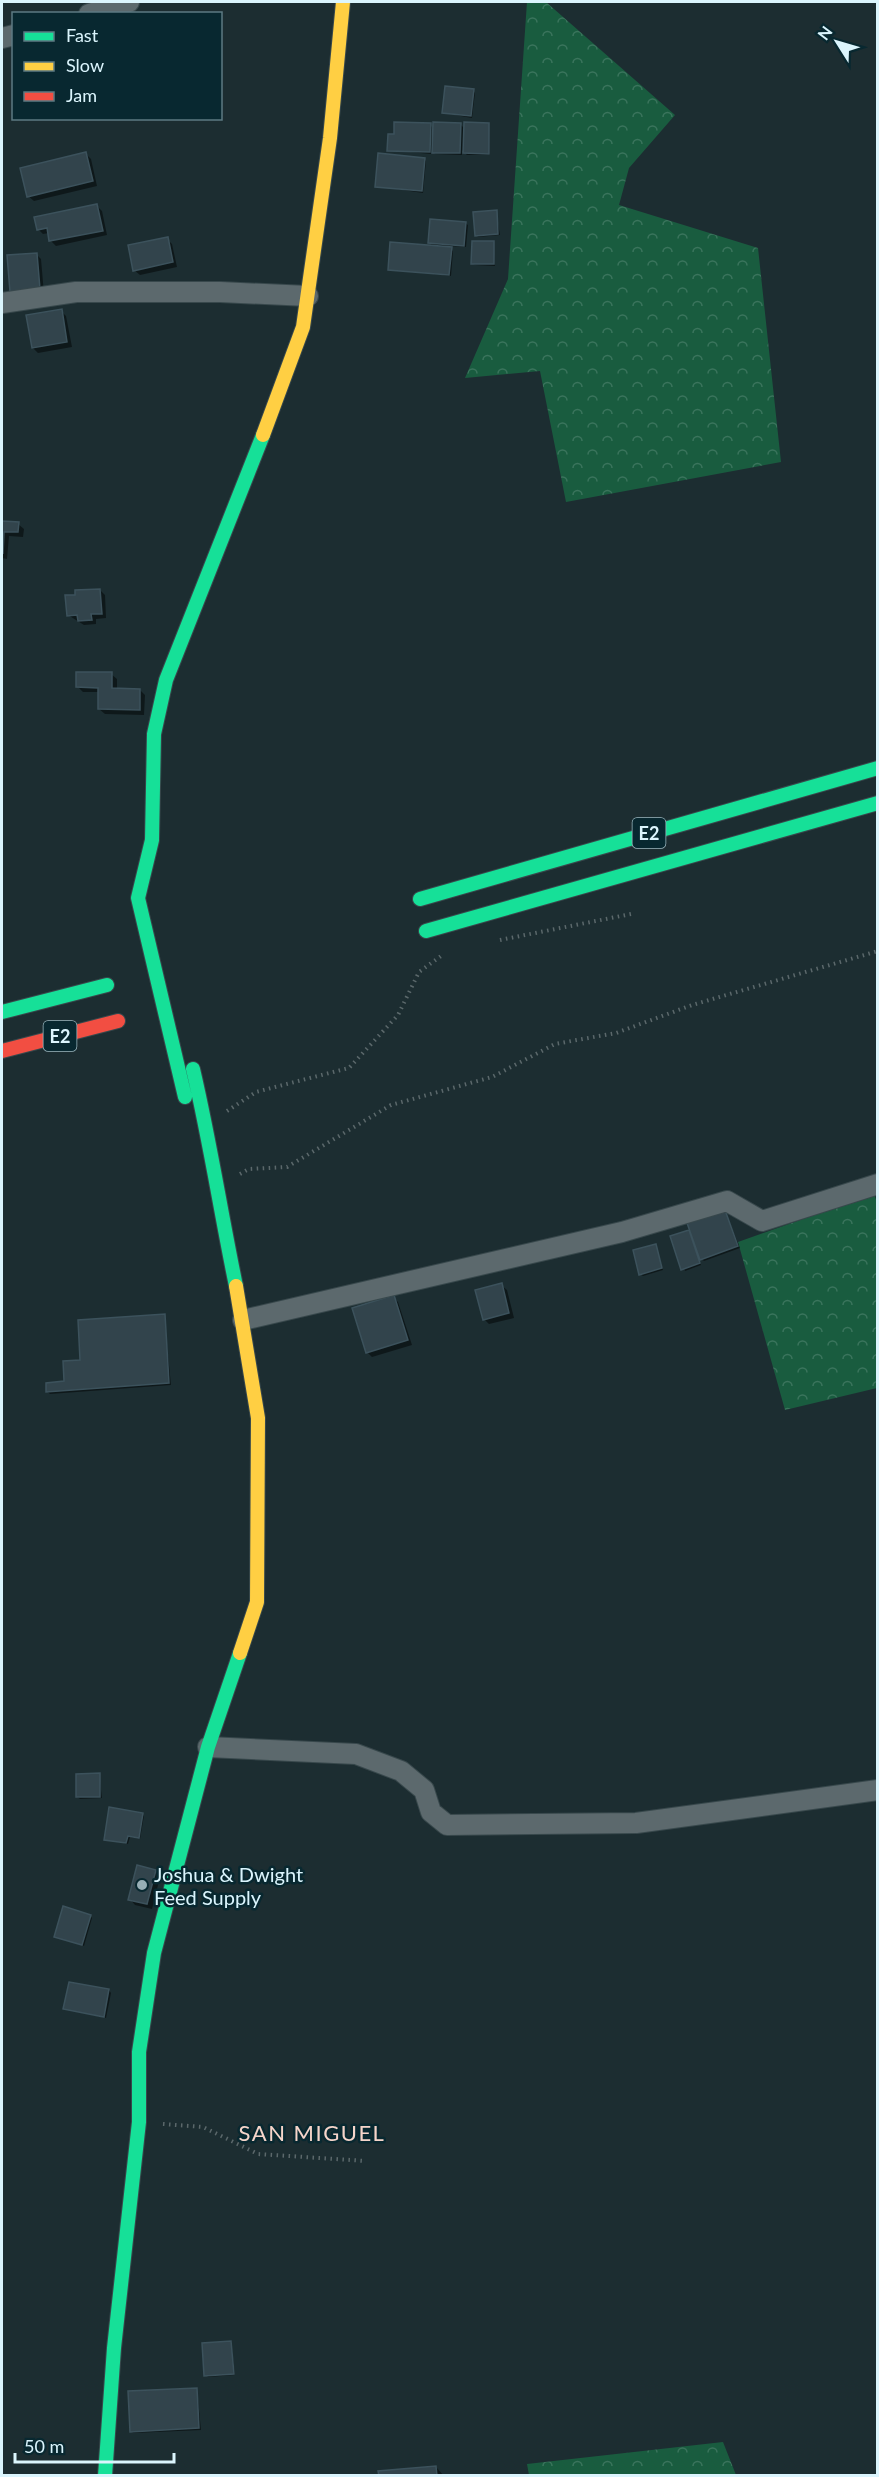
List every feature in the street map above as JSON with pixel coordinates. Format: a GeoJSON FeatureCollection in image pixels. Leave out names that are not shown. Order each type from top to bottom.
{"type":"FeatureCollection","features":[{"type":"Feature","properties":{"kind":"main road"},"geometry":{"type":"LineString","coordinates":[[204,1126],[188,1110],[138,898],[152,840],[154,734],[166,680],[296,351],[308,296],[330,138],[343,2]]}},
{"type":"Feature","properties":{"kind":"main road","name":"E2"},"geometry":{"type":"LineString","coordinates":[[420,899],[878,768]]}},
{"type":"Feature","properties":{"kind":"main road","name":"E2"},"geometry":{"type":"LineString","coordinates":[[426,931],[878,803]]}},
{"type":"Feature","properties":{"kind":"main road","name":"E2"},"geometry":{"type":"LineString","coordinates":[[2,1012],[107,985]]}},
{"type":"Feature","properties":{"kind":"main road","name":"E2"},"geometry":{"type":"LineString","coordinates":[[2,1051],[118,1021]]}},
{"type":"Feature","properties":{"kind":"main road"},"geometry":{"type":"LineString","coordinates":[[105,2475],[114,2348],[139,2122],[140,2052],[154,1953],[208,1747],[257,1602],[258,1418],[243,1320],[216,1188],[214,1160],[204,1126],[193,1069]]}},
{"type":"Feature","properties":{"kind":"street"},"geometry":{"type":"LineString","coordinates":[[95,12],[129,2]]}},
{"type":"Feature","properties":{"kind":"street"},"geometry":{"type":"LineString","coordinates":[[2,303],[76,291],[220,292],[308,296]]}},
{"type":"Feature","properties":{"kind":"street"},"geometry":{"type":"LineString","coordinates":[[243,1320],[622,1232],[727,1201],[762,1221],[878,1184]]}},
{"type":"Feature","properties":{"kind":"street"},"geometry":{"type":"LineString","coordinates":[[208,1747],[356,1754],[401,1771],[424,1790],[431,1812],[447,1825],[636,1823],[878,1790]]}},
{"type":"Feature","properties":{"kind":"path"},"geometry":{"type":"LineString","coordinates":[[495,941],[632,914]]}},
{"type":"Feature","properties":{"kind":"path"},"geometry":{"type":"LineString","coordinates":[[204,1126],[256,1092],[349,1068],[398,1015],[419,972],[449,950]]}},
{"type":"Feature","properties":{"kind":"path"},"geometry":{"type":"LineString","coordinates":[[216,1188],[249,1169],[287,1167],[391,1105],[492,1077],[555,1044],[616,1033],[692,1005],[878,951]]}},
{"type":"Feature","properties":{"kind":"path"},"geometry":{"type":"LineString","coordinates":[[139,2122],[203,2127],[258,2154],[366,2161]]}},
{"type":"Feature","properties":{"kind":"green space"},"geometry":{"type":"Polygon","coordinates":[[[527,2],[546,2],[675,115],[629,168],[619,205],[758,248],[781,462],[566,502],[540,371],[465,378],[508,279],[527,2]]]}},
{"type":"Feature","properties":{"kind":"green space"},"geometry":{"type":"Polygon","coordinates":[[[874,1194],[878,1205],[877,1388],[785,1410],[738,1242],[874,1194]]]}},
{"type":"Feature","properties":{"kind":"green space"},"geometry":{"type":"Polygon","coordinates":[[[723,2442],[736,2475],[529,2475],[527,2464],[723,2442]]]}},
{"type":"Feature","properties":{"kind":"building"},"geometry":{"type":"Polygon","coordinates":[[[445,86],[474,89],[471,116],[442,113],[445,86]]]}},
{"type":"Feature","properties":{"kind":"building"},"geometry":{"type":"Polygon","coordinates":[[[394,122],[431,123],[430,152],[387,151],[388,134],[394,134],[394,122]]]}},
{"type":"Feature","properties":{"kind":"building"},"geometry":{"type":"Polygon","coordinates":[[[433,122],[461,123],[460,153],[432,153],[433,122]]]}},
{"type":"Feature","properties":{"kind":"building"},"geometry":{"type":"Polygon","coordinates":[[[464,122],[489,123],[489,154],[463,153],[464,122]]]}},
{"type":"Feature","properties":{"kind":"building"},"geometry":{"type":"Polygon","coordinates":[[[86,152],[93,181],[27,197],[20,168],[86,152]]]}},
{"type":"Feature","properties":{"kind":"building"},"geometry":{"type":"Polygon","coordinates":[[[378,153],[425,158],[422,191],[375,187],[378,153]]]}},
{"type":"Feature","properties":{"kind":"building"},"geometry":{"type":"Polygon","coordinates":[[[97,204],[103,231],[49,241],[47,228],[37,230],[34,217],[97,204]]]}},
{"type":"Feature","properties":{"kind":"building"},"geometry":{"type":"Polygon","coordinates":[[[497,210],[498,234],[475,236],[473,212],[497,210]]]}},
{"type":"Feature","properties":{"kind":"building"},"geometry":{"type":"Polygon","coordinates":[[[430,219],[466,222],[464,246],[428,243],[430,219]]]}},
{"type":"Feature","properties":{"kind":"building"},"geometry":{"type":"Polygon","coordinates":[[[168,237],[173,262],[133,271],[128,245],[168,237]]]}},
{"type":"Feature","properties":{"kind":"building"},"geometry":{"type":"Polygon","coordinates":[[[472,241],[494,241],[494,264],[471,264],[472,241]]]}},
{"type":"Feature","properties":{"kind":"building"},"geometry":{"type":"Polygon","coordinates":[[[390,242],[452,247],[449,275],[388,270],[390,242]]]}},
{"type":"Feature","properties":{"kind":"building"},"geometry":{"type":"Polygon","coordinates":[[[37,253],[40,289],[10,292],[7,255],[37,253]]]}},
{"type":"Feature","properties":{"kind":"building"},"geometry":{"type":"Polygon","coordinates":[[[62,309],[67,342],[32,348],[26,315],[62,309]]]}},
{"type":"Feature","properties":{"kind":"building"},"geometry":{"type":"Polygon","coordinates":[[[2,521],[19,522],[18,532],[4,532],[3,554],[2,521]]]}},
{"type":"Feature","properties":{"kind":"building"},"geometry":{"type":"Polygon","coordinates":[[[100,589],[102,614],[91,614],[92,620],[78,621],[77,615],[67,616],[65,595],[75,595],[75,590],[100,589]]]}},
{"type":"Feature","properties":{"kind":"building"},"geometry":{"type":"Polygon","coordinates":[[[76,672],[112,672],[112,688],[140,689],[140,710],[98,709],[98,688],[76,687],[76,672]]]}},
{"type":"Feature","properties":{"kind":"building"},"geometry":{"type":"Polygon","coordinates":[[[725,1210],[738,1246],[700,1260],[687,1223],[725,1210]]]}},
{"type":"Feature","properties":{"kind":"building"},"geometry":{"type":"Polygon","coordinates":[[[689,1230],[700,1263],[681,1270],[670,1236],[689,1230]]]}},
{"type":"Feature","properties":{"kind":"building"},"geometry":{"type":"Polygon","coordinates":[[[656,1244],[662,1268],[639,1275],[633,1250],[656,1244]]]}},
{"type":"Feature","properties":{"kind":"building"},"geometry":{"type":"Polygon","coordinates":[[[502,1283],[509,1313],[483,1320],[475,1290],[502,1283]]]}},
{"type":"Feature","properties":{"kind":"building"},"geometry":{"type":"Polygon","coordinates":[[[394,1295],[408,1340],[366,1353],[352,1308],[394,1295]]]}},
{"type":"Feature","properties":{"kind":"building"},"geometry":{"type":"Polygon","coordinates":[[[165,1314],[169,1383],[46,1392],[46,1383],[64,1381],[63,1361],[80,1360],[78,1320],[165,1314]]]}},
{"type":"Feature","properties":{"kind":"building"},"geometry":{"type":"Polygon","coordinates":[[[100,1773],[100,1797],[76,1797],[76,1774],[100,1773]]]}},
{"type":"Feature","properties":{"kind":"building"},"geometry":{"type":"Polygon","coordinates":[[[109,1807],[143,1813],[139,1838],[128,1836],[126,1843],[104,1840],[109,1807]]]}},
{"type":"Feature","properties":{"kind":"building","name":"Joshua & Dwight Feed Supply"},"geometry":{"type":"Polygon","coordinates":[[[137,1865],[156,1870],[147,1904],[128,1900],[137,1865]]]}},
{"type":"Feature","properties":{"kind":"building"},"geometry":{"type":"Polygon","coordinates":[[[63,1906],[91,1915],[82,1945],[54,1937],[63,1906]]]}},
{"type":"Feature","properties":{"kind":"building"},"geometry":{"type":"Polygon","coordinates":[[[69,1982],[109,1989],[104,2017],[63,2009],[69,1982]]]}},
{"type":"Feature","properties":{"kind":"building"},"geometry":{"type":"Polygon","coordinates":[[[231,2341],[234,2374],[204,2376],[202,2343],[231,2341]]]}},
{"type":"Feature","properties":{"kind":"building"},"geometry":{"type":"Polygon","coordinates":[[[197,2388],[199,2428],[130,2432],[128,2391],[197,2388]]]}},
{"type":"Feature","properties":{"kind":"building"},"geometry":{"type":"Polygon","coordinates":[[[436,2466],[437,2476],[379,2476],[378,2471],[436,2466]]]}},
{"type":"Feature","properties":{"kind":"traffic: fast"},"geometry":{"type":"LineString","coordinates":[[185,1097],[138,898],[152,840],[154,734],[166,680],[263,435]]}},
{"type":"Feature","properties":{"kind":"traffic: fast"},"geometry":{"type":"LineString","coordinates":[[420,899],[878,768]]}},
{"type":"Feature","properties":{"kind":"traffic: fast"},"geometry":{"type":"LineString","coordinates":[[426,931],[878,803]]}},
{"type":"Feature","properties":{"kind":"traffic: fast"},"geometry":{"type":"LineString","coordinates":[[2,1012],[107,985]]}},
{"type":"Feature","properties":{"kind":"traffic: fast"},"geometry":{"type":"LineString","coordinates":[[193,1069],[236,1286]]}},
{"type":"Feature","properties":{"kind":"traffic: fast"},"geometry":{"type":"LineString","coordinates":[[105,2476],[114,2348],[139,2122],[139,2052],[154,1953],[208,1747],[240,1653]]}},
{"type":"Feature","properties":{"kind":"traffic: slow"},"geometry":{"type":"LineString","coordinates":[[263,435],[303,327],[330,138],[343,2]]}},
{"type":"Feature","properties":{"kind":"traffic: slow"},"geometry":{"type":"LineString","coordinates":[[236,1286],[258,1418],[257,1602],[240,1653]]}},
{"type":"Feature","properties":{"kind":"traffic: jam"},"geometry":{"type":"LineString","coordinates":[[2,1051],[118,1021]]}},
{"type":"Feature","properties":{"kind":"place","name":"Joshua & Dwight Feed Supply"},"geometry":{"type":"Point","coordinates":[142,1885]}},
{"type":"Feature","properties":{"kind":"district","name":"SAN MIGUEL"},"geometry":{"type":"Point","coordinates":[312,2132]}}]}
